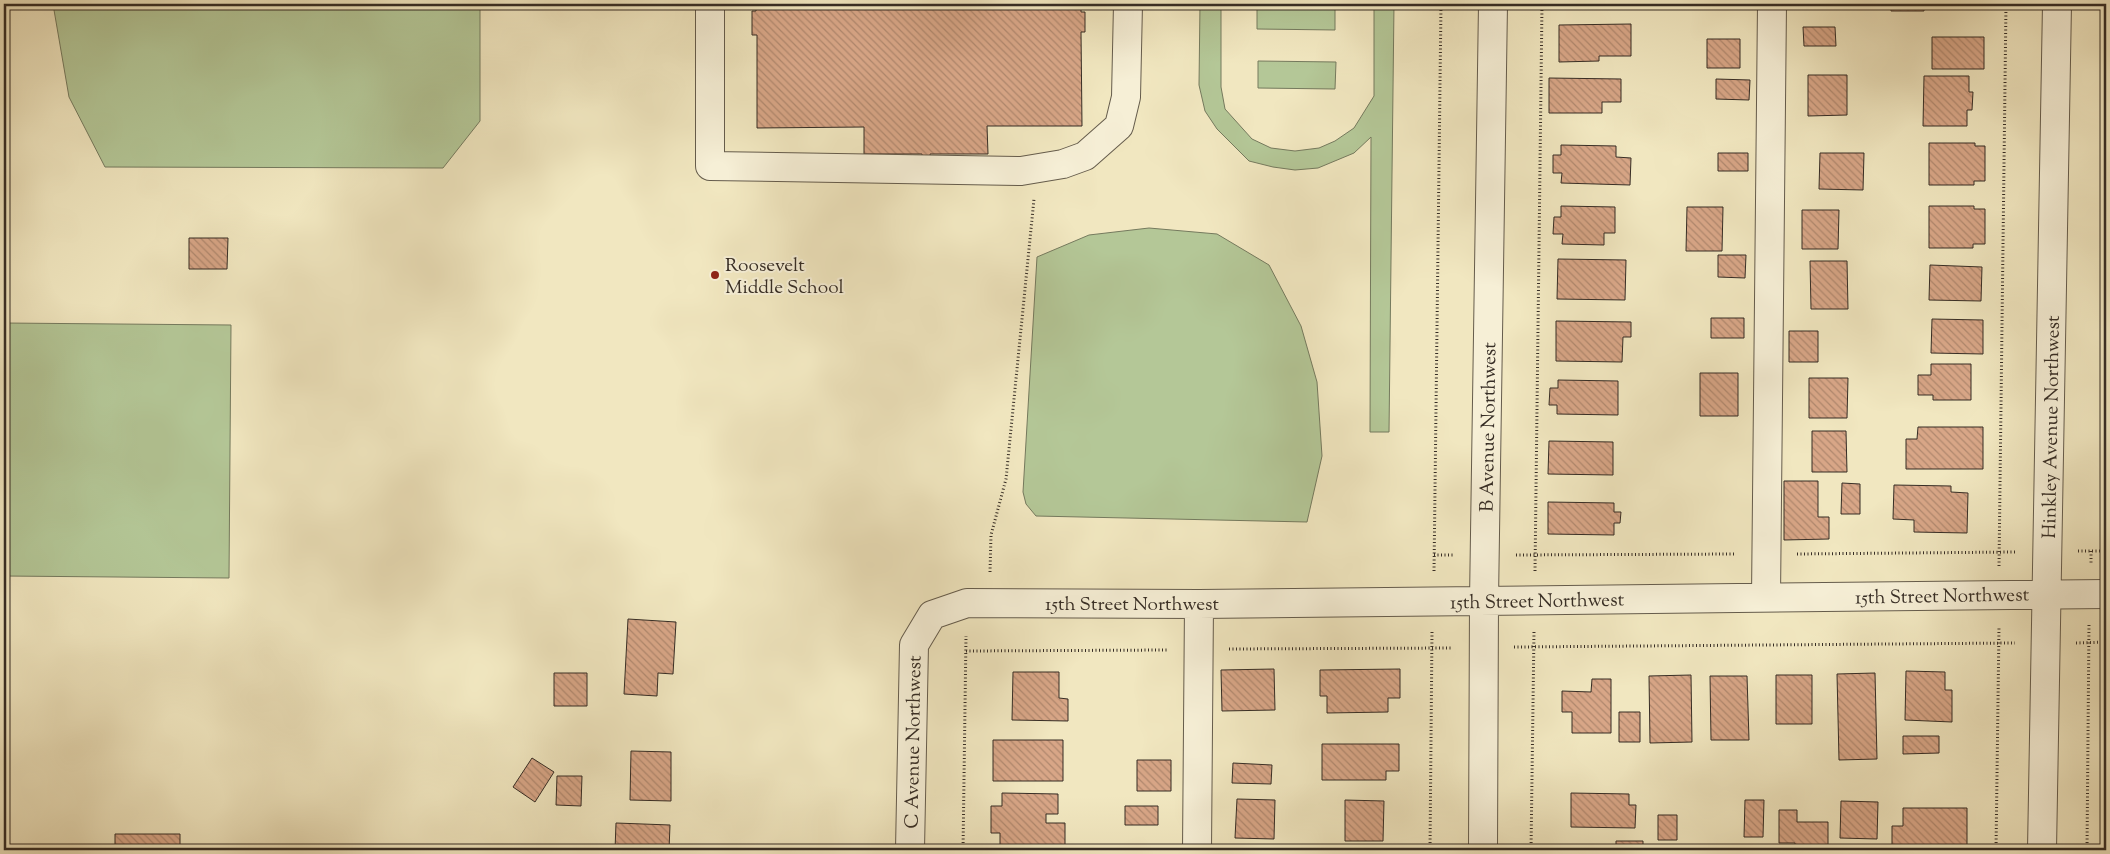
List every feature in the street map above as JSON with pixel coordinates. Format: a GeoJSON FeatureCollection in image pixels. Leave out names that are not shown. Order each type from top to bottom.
{"type":"FeatureCollection","features":[{"type":"Feature","properties":{"kind":"street"},"geometry":{"type":"LineString","coordinates":[[710,4],[710,166],[1020,171],[1063,164],[1085,156],[1119,126],[1126,97],[1128,4]]}},
{"type":"Feature","properties":{"kind":"street","name":"B Avenue Northwest"},"geometry":{"type":"LineString","coordinates":[[1483,850],[1484,600],[1493,4]]}},
{"type":"Feature","properties":{"kind":"street"},"geometry":{"type":"LineString","coordinates":[[1766,597],[1772,4]]}},
{"type":"Feature","properties":{"kind":"street","name":"Hinkley Avenue Northwest"},"geometry":{"type":"LineString","coordinates":[[2042,850],[2057,4]]}},
{"type":"Feature","properties":{"kind":"street","name":"15th Street Northwest"},"geometry":{"type":"LineString","coordinates":[[967,616],[1199,604],[2106,594]]}},
{"type":"Feature","properties":{"kind":"street"},"geometry":{"type":"LineString","coordinates":[[1197,850],[1199,604]]}},
{"type":"Feature","properties":{"kind":"street","name":"C Avenue Northwest"},"geometry":{"type":"LineString","coordinates":[[910,850],[914,645],[932,615],[967,616]]}},
{"type":"Feature","properties":{"kind":"path"},"geometry":{"type":"LineString","coordinates":[[1434,576],[1440,4]]}},
{"type":"Feature","properties":{"kind":"path"},"geometry":{"type":"LineString","coordinates":[[1535,576],[1542,4]]}},
{"type":"Feature","properties":{"kind":"path"},"geometry":{"type":"LineString","coordinates":[[1999,574],[2006,4]]}},
{"type":"Feature","properties":{"kind":"path"},"geometry":{"type":"LineString","coordinates":[[990,575],[992,535],[1006,479],[1034,198]]}},
{"type":"Feature","properties":{"kind":"path"},"geometry":{"type":"LineString","coordinates":[[2075,551],[2106,551],[2106,440]]}},
{"type":"Feature","properties":{"kind":"path"},"geometry":{"type":"LineString","coordinates":[[1434,555],[1453,555]]}},
{"type":"Feature","properties":{"kind":"path"},"geometry":{"type":"LineString","coordinates":[[963,850],[967,616]]}},
{"type":"Feature","properties":{"kind":"path"},"geometry":{"type":"LineString","coordinates":[[1996,850],[1999,620]]}},
{"type":"Feature","properties":{"kind":"path"},"geometry":{"type":"LineString","coordinates":[[2087,850],[2090,620]]}},
{"type":"Feature","properties":{"kind":"path"},"geometry":{"type":"LineString","coordinates":[[1430,850],[1432,626]]}},
{"type":"Feature","properties":{"kind":"path"},"geometry":{"type":"LineString","coordinates":[[1531,850],[1534,626]]}},
{"type":"Feature","properties":{"kind":"path"},"geometry":{"type":"LineString","coordinates":[[2074,643],[2106,642]]}},
{"type":"Feature","properties":{"kind":"path"},"geometry":{"type":"LineString","coordinates":[[1514,647],[2022,643]]}},
{"type":"Feature","properties":{"kind":"green space"},"geometry":{"type":"Polygon","coordinates":[[[56,4],[480,4],[480,121],[443,168],[105,167],[69,97],[54,10],[56,4]]]}},
{"type":"Feature","properties":{"kind":"green space"},"geometry":{"type":"Polygon","coordinates":[[[1200,4],[1221,4],[1221,87],[1225,109],[1252,139],[1271,148],[1295,151],[1319,148],[1335,141],[1354,128],[1374,96],[1374,4],[1394,4],[1389,432],[1370,432],[1371,137],[1354,153],[1318,168],[1295,170],[1249,161],[1217,129],[1205,111],[1199,85],[1200,4]]]}},
{"type":"Feature","properties":{"kind":"green space"},"geometry":{"type":"Polygon","coordinates":[[[1257,4],[1335,4],[1335,30],[1257,29],[1257,4]]]}},
{"type":"Feature","properties":{"kind":"green space"},"geometry":{"type":"Polygon","coordinates":[[[1258,61],[1336,62],[1335,89],[1258,88],[1258,61]]]}},
{"type":"Feature","properties":{"kind":"green space"},"geometry":{"type":"Polygon","coordinates":[[[1149,228],[1217,234],[1269,265],[1301,326],[1317,382],[1322,456],[1307,522],[1036,516],[1026,504],[1023,492],[1037,257],[1089,235],[1149,228]]]}},
{"type":"Feature","properties":{"kind":"green space"},"geometry":{"type":"Polygon","coordinates":[[[4,323],[231,325],[229,578],[4,576],[4,323]]]}},
{"type":"Feature","properties":{"kind":"building"},"geometry":{"type":"Polygon","coordinates":[[[756,4],[1081,4],[1081,12],[1085,12],[1085,32],[1081,32],[1082,126],[987,126],[988,154],[930,154],[931,160],[922,160],[922,154],[864,154],[864,127],[757,128],[757,35],[752,35],[752,11],[756,11],[756,4]]]}},
{"type":"Feature","properties":{"kind":"building"},"geometry":{"type":"Polygon","coordinates":[[[1891,4],[1924,4],[1924,11],[1891,11],[1891,4]]]}},
{"type":"Feature","properties":{"kind":"building"},"geometry":{"type":"Polygon","coordinates":[[[1631,24],[1631,56],[1599,56],[1599,61],[1559,62],[1559,25],[1631,24]]]}},
{"type":"Feature","properties":{"kind":"building"},"geometry":{"type":"Polygon","coordinates":[[[1803,27],[1835,27],[1836,46],[1804,46],[1803,27]]]}},
{"type":"Feature","properties":{"kind":"building"},"geometry":{"type":"Polygon","coordinates":[[[1932,37],[1984,37],[1984,69],[1932,69],[1932,37]]]}},
{"type":"Feature","properties":{"kind":"building"},"geometry":{"type":"Polygon","coordinates":[[[1707,39],[1740,39],[1740,68],[1707,68],[1707,39]]]}},
{"type":"Feature","properties":{"kind":"building"},"geometry":{"type":"Polygon","coordinates":[[[1808,75],[1847,75],[1847,115],[1808,116],[1808,75]]]}},
{"type":"Feature","properties":{"kind":"building"},"geometry":{"type":"Polygon","coordinates":[[[1924,76],[1969,76],[1969,92],[1973,92],[1972,110],[1967,110],[1967,126],[1923,126],[1924,76]]]}},
{"type":"Feature","properties":{"kind":"building"},"geometry":{"type":"Polygon","coordinates":[[[1549,78],[1621,79],[1621,102],[1602,102],[1602,113],[1549,113],[1549,78]]]}},
{"type":"Feature","properties":{"kind":"building"},"geometry":{"type":"Polygon","coordinates":[[[1716,79],[1750,80],[1749,100],[1716,99],[1716,79]]]}},
{"type":"Feature","properties":{"kind":"building"},"geometry":{"type":"Polygon","coordinates":[[[1929,143],[1975,143],[1975,146],[1985,146],[1985,181],[1974,181],[1974,185],[1929,185],[1929,143]]]}},
{"type":"Feature","properties":{"kind":"building"},"geometry":{"type":"Polygon","coordinates":[[[1561,145],[1616,146],[1616,157],[1631,158],[1630,185],[1561,183],[1562,173],[1553,173],[1553,155],[1561,155],[1561,145]]]}},
{"type":"Feature","properties":{"kind":"building"},"geometry":{"type":"Polygon","coordinates":[[[1718,153],[1748,153],[1748,171],[1718,171],[1718,153]]]}},
{"type":"Feature","properties":{"kind":"building"},"geometry":{"type":"Polygon","coordinates":[[[1820,153],[1864,153],[1863,190],[1819,189],[1820,153]]]}},
{"type":"Feature","properties":{"kind":"building"},"geometry":{"type":"Polygon","coordinates":[[[1561,206],[1615,207],[1615,233],[1604,233],[1604,245],[1562,244],[1563,234],[1553,234],[1554,217],[1561,217],[1561,206]]]}},
{"type":"Feature","properties":{"kind":"building"},"geometry":{"type":"Polygon","coordinates":[[[1929,206],[1974,206],[1974,209],[1985,209],[1985,244],[1973,244],[1973,248],[1929,248],[1929,206]]]}},
{"type":"Feature","properties":{"kind":"building"},"geometry":{"type":"Polygon","coordinates":[[[1687,207],[1723,207],[1722,251],[1686,251],[1687,207]]]}},
{"type":"Feature","properties":{"kind":"building"},"geometry":{"type":"Polygon","coordinates":[[[1802,210],[1839,210],[1838,249],[1802,249],[1802,210]]]}},
{"type":"Feature","properties":{"kind":"building"},"geometry":{"type":"Polygon","coordinates":[[[189,238],[228,238],[227,269],[189,269],[189,238]]]}},
{"type":"Feature","properties":{"kind":"building"},"geometry":{"type":"Polygon","coordinates":[[[1718,255],[1746,255],[1745,278],[1718,277],[1718,255]]]}},
{"type":"Feature","properties":{"kind":"building"},"geometry":{"type":"Polygon","coordinates":[[[1558,259],[1626,260],[1625,300],[1557,299],[1558,259]]]}},
{"type":"Feature","properties":{"kind":"building"},"geometry":{"type":"Polygon","coordinates":[[[1810,261],[1847,261],[1848,309],[1811,309],[1810,261]]]}},
{"type":"Feature","properties":{"kind":"building"},"geometry":{"type":"Polygon","coordinates":[[[1930,265],[1982,267],[1981,301],[1929,300],[1930,265]]]}},
{"type":"Feature","properties":{"kind":"building"},"geometry":{"type":"Polygon","coordinates":[[[1711,318],[1744,318],[1744,338],[1711,338],[1711,318]]]}},
{"type":"Feature","properties":{"kind":"building"},"geometry":{"type":"Polygon","coordinates":[[[1932,319],[1983,320],[1983,354],[1931,353],[1932,319]]]}},
{"type":"Feature","properties":{"kind":"building"},"geometry":{"type":"Polygon","coordinates":[[[1556,321],[1631,322],[1631,337],[1623,337],[1622,362],[1556,361],[1556,321]]]}},
{"type":"Feature","properties":{"kind":"building"},"geometry":{"type":"Polygon","coordinates":[[[1789,331],[1818,331],[1818,362],[1789,362],[1789,331]]]}},
{"type":"Feature","properties":{"kind":"building"},"geometry":{"type":"Polygon","coordinates":[[[1931,364],[1971,364],[1971,400],[1933,400],[1933,395],[1918,395],[1918,375],[1931,375],[1931,364]]]}},
{"type":"Feature","properties":{"kind":"building"},"geometry":{"type":"Polygon","coordinates":[[[1700,373],[1738,373],[1738,416],[1700,416],[1700,373]]]}},
{"type":"Feature","properties":{"kind":"building"},"geometry":{"type":"Polygon","coordinates":[[[1809,378],[1848,378],[1847,418],[1809,418],[1809,378]]]}},
{"type":"Feature","properties":{"kind":"building"},"geometry":{"type":"Polygon","coordinates":[[[1558,380],[1618,381],[1618,415],[1557,414],[1557,405],[1549,405],[1550,388],[1558,388],[1558,380]]]}},
{"type":"Feature","properties":{"kind":"building"},"geometry":{"type":"Polygon","coordinates":[[[1918,427],[1983,427],[1983,469],[1906,469],[1906,439],[1917,439],[1918,427]]]}},
{"type":"Feature","properties":{"kind":"building"},"geometry":{"type":"Polygon","coordinates":[[[1812,431],[1846,431],[1847,472],[1812,472],[1812,431]]]}},
{"type":"Feature","properties":{"kind":"building"},"geometry":{"type":"Polygon","coordinates":[[[1549,441],[1613,442],[1613,475],[1548,474],[1549,441]]]}},
{"type":"Feature","properties":{"kind":"building"},"geometry":{"type":"Polygon","coordinates":[[[1784,481],[1818,481],[1818,517],[1829,517],[1829,539],[1784,540],[1784,481]]]}},
{"type":"Feature","properties":{"kind":"building"},"geometry":{"type":"Polygon","coordinates":[[[1842,483],[1860,484],[1860,514],[1841,514],[1842,483]]]}},
{"type":"Feature","properties":{"kind":"building"},"geometry":{"type":"Polygon","coordinates":[[[1894,485],[1951,486],[1951,492],[1968,493],[1967,533],[1914,532],[1914,520],[1893,519],[1894,485]]]}},
{"type":"Feature","properties":{"kind":"building"},"geometry":{"type":"Polygon","coordinates":[[[1548,502],[1614,503],[1614,512],[1621,512],[1620,523],[1614,523],[1614,535],[1548,534],[1548,502]]]}},
{"type":"Feature","properties":{"kind":"building"},"geometry":{"type":"Polygon","coordinates":[[[628,619],[676,622],[673,674],[658,673],[657,696],[624,694],[628,619]]]}},
{"type":"Feature","properties":{"kind":"building"},"geometry":{"type":"Polygon","coordinates":[[[1274,669],[1275,710],[1222,711],[1221,670],[1274,669]]]}},
{"type":"Feature","properties":{"kind":"building"},"geometry":{"type":"Polygon","coordinates":[[[1400,669],[1400,698],[1388,698],[1388,712],[1327,713],[1327,696],[1320,696],[1320,670],[1400,669]]]}},
{"type":"Feature","properties":{"kind":"building"},"geometry":{"type":"Polygon","coordinates":[[[1906,671],[1945,672],[1945,690],[1952,690],[1952,722],[1905,720],[1906,671]]]}},
{"type":"Feature","properties":{"kind":"building"},"geometry":{"type":"Polygon","coordinates":[[[1013,672],[1059,672],[1059,698],[1068,699],[1068,721],[1012,720],[1013,672]]]}},
{"type":"Feature","properties":{"kind":"building"},"geometry":{"type":"Polygon","coordinates":[[[554,673],[587,673],[587,706],[554,706],[554,673]]]}},
{"type":"Feature","properties":{"kind":"building"},"geometry":{"type":"Polygon","coordinates":[[[1875,673],[1877,759],[1839,760],[1837,674],[1875,673]]]}},
{"type":"Feature","properties":{"kind":"building"},"geometry":{"type":"Polygon","coordinates":[[[1691,675],[1692,742],[1650,743],[1649,676],[1691,675]]]}},
{"type":"Feature","properties":{"kind":"building"},"geometry":{"type":"Polygon","coordinates":[[[1776,675],[1812,675],[1812,724],[1776,724],[1776,675]]]}},
{"type":"Feature","properties":{"kind":"building"},"geometry":{"type":"Polygon","coordinates":[[[1710,676],[1747,676],[1749,740],[1711,740],[1710,676]]]}},
{"type":"Feature","properties":{"kind":"building"},"geometry":{"type":"Polygon","coordinates":[[[1592,679],[1611,679],[1611,733],[1572,733],[1572,712],[1562,712],[1562,691],[1591,692],[1592,679]]]}},
{"type":"Feature","properties":{"kind":"building"},"geometry":{"type":"Polygon","coordinates":[[[1619,712],[1640,712],[1640,742],[1619,742],[1619,712]]]}},
{"type":"Feature","properties":{"kind":"building"},"geometry":{"type":"Polygon","coordinates":[[[1903,736],[1939,736],[1939,753],[1903,754],[1903,736]]]}},
{"type":"Feature","properties":{"kind":"building"},"geometry":{"type":"Polygon","coordinates":[[[993,740],[1063,740],[1063,781],[993,781],[993,740]]]}},
{"type":"Feature","properties":{"kind":"building"},"geometry":{"type":"Polygon","coordinates":[[[1322,744],[1399,744],[1399,771],[1386,771],[1386,780],[1322,780],[1322,744]]]}},
{"type":"Feature","properties":{"kind":"building"},"geometry":{"type":"Polygon","coordinates":[[[631,751],[671,752],[671,801],[630,800],[631,751]]]}},
{"type":"Feature","properties":{"kind":"building"},"geometry":{"type":"Polygon","coordinates":[[[532,758],[554,772],[535,802],[513,787],[532,758]]]}},
{"type":"Feature","properties":{"kind":"building"},"geometry":{"type":"Polygon","coordinates":[[[1137,760],[1171,760],[1171,791],[1137,791],[1137,760]]]}},
{"type":"Feature","properties":{"kind":"building"},"geometry":{"type":"Polygon","coordinates":[[[1233,763],[1272,765],[1271,784],[1232,783],[1233,763]]]}},
{"type":"Feature","properties":{"kind":"building"},"geometry":{"type":"Polygon","coordinates":[[[557,776],[582,776],[581,806],[556,805],[557,776]]]}},
{"type":"Feature","properties":{"kind":"building"},"geometry":{"type":"Polygon","coordinates":[[[1002,793],[1058,794],[1058,814],[1046,814],[1046,823],[1065,823],[1065,848],[1000,848],[1000,833],[991,833],[991,806],[1002,806],[1002,793]]]}},
{"type":"Feature","properties":{"kind":"building"},"geometry":{"type":"Polygon","coordinates":[[[1571,793],[1629,794],[1629,805],[1636,805],[1635,828],[1571,827],[1571,793]]]}},
{"type":"Feature","properties":{"kind":"building"},"geometry":{"type":"Polygon","coordinates":[[[1237,799],[1275,800],[1274,839],[1235,838],[1237,799]]]}},
{"type":"Feature","properties":{"kind":"building"},"geometry":{"type":"Polygon","coordinates":[[[1345,800],[1384,801],[1383,841],[1345,841],[1345,800]]]}},
{"type":"Feature","properties":{"kind":"building"},"geometry":{"type":"Polygon","coordinates":[[[1745,800],[1764,800],[1763,837],[1744,837],[1745,800]]]}},
{"type":"Feature","properties":{"kind":"building"},"geometry":{"type":"Polygon","coordinates":[[[1841,801],[1878,802],[1877,839],[1840,838],[1841,801]]]}},
{"type":"Feature","properties":{"kind":"building"},"geometry":{"type":"Polygon","coordinates":[[[1125,806],[1158,806],[1158,825],[1125,825],[1125,806]]]}},
{"type":"Feature","properties":{"kind":"building"},"geometry":{"type":"Polygon","coordinates":[[[1903,808],[1967,808],[1967,848],[1892,850],[1892,826],[1903,826],[1903,808]]]}},
{"type":"Feature","properties":{"kind":"building"},"geometry":{"type":"Polygon","coordinates":[[[1779,810],[1797,810],[1797,822],[1828,822],[1828,850],[1795,850],[1795,843],[1779,843],[1779,810]]]}},
{"type":"Feature","properties":{"kind":"building"},"geometry":{"type":"Polygon","coordinates":[[[1658,815],[1677,815],[1677,840],[1658,840],[1658,815]]]}},
{"type":"Feature","properties":{"kind":"building"},"geometry":{"type":"Polygon","coordinates":[[[616,823],[670,825],[669,850],[615,850],[616,823]]]}},
{"type":"Feature","properties":{"kind":"building"},"geometry":{"type":"Polygon","coordinates":[[[115,834],[180,834],[180,850],[115,850],[115,834]]]}},
{"type":"Feature","properties":{"kind":"building"},"geometry":{"type":"Polygon","coordinates":[[[1616,841],[1643,841],[1643,850],[1616,850],[1616,841]]]}},
{"type":"Feature","properties":{"kind":"place","name":"Roosevelt Middle School"},"geometry":{"type":"Point","coordinates":[715,275]}}]}
